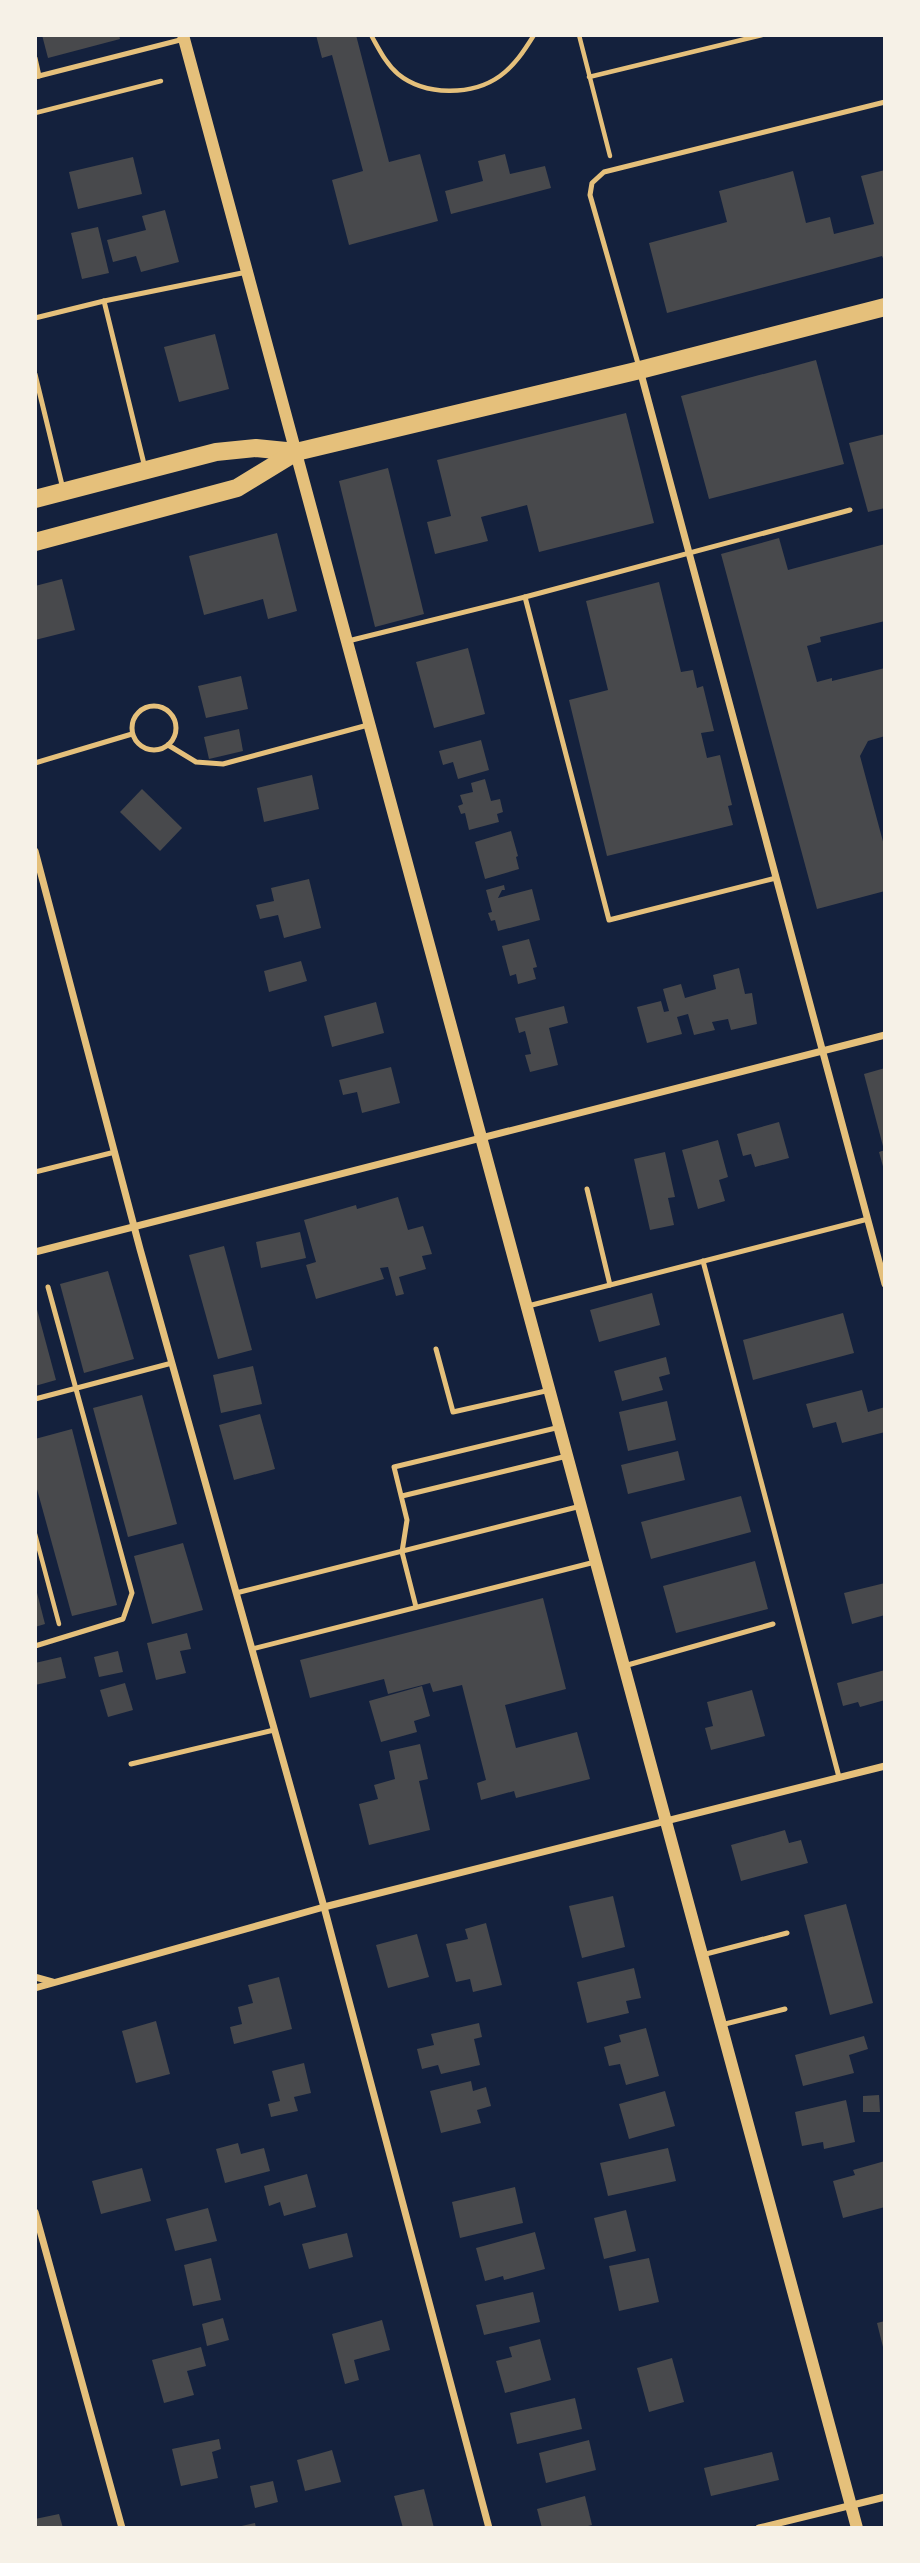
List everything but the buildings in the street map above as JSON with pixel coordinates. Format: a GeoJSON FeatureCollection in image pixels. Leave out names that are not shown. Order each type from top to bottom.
{"type":"FeatureCollection","features":[{"type":"Feature","properties":{"kind":"main road"},"geometry":{"type":"LineString","coordinates":[[35,542],[237,488],[296,452],[640,370],[885,307]]}},
{"type":"Feature","properties":{"kind":"main road"},"geometry":{"type":"LineString","coordinates":[[35,499],[216,452],[256,448],[296,452]]}},
{"type":"Feature","properties":{"kind":"street"},"geometry":{"type":"LineString","coordinates":[[184,37],[857,2528]]}},
{"type":"Feature","properties":{"kind":"street"},"geometry":{"type":"LineString","coordinates":[[640,370],[885,1284]]}},
{"type":"Feature","properties":{"kind":"street"},"geometry":{"type":"LineString","coordinates":[[35,852],[134,1226],[324,1908],[489,2528]]}},
{"type":"Feature","properties":{"kind":"street"},"geometry":{"type":"LineString","coordinates":[[35,1252],[885,1035]]}},
{"type":"Feature","properties":{"kind":"street"},"geometry":{"type":"LineString","coordinates":[[35,1988],[324,1908],[885,1766]]}},
{"type":"Feature","properties":{"kind":"street"},"geometry":{"type":"LineString","coordinates":[[35,1977],[54,1983]]}},
{"type":"Feature","properties":{"kind":"street"},"geometry":{"type":"LineString","coordinates":[[35,2212],[122,2528]]}},
{"type":"Feature","properties":{"kind":"street"},"geometry":{"type":"LineString","coordinates":[[759,2528],[885,2497]]}},
{"type":"Feature","properties":{"kind":"lane"},"geometry":{"type":"LineString","coordinates":[[35,58],[37,76],[184,37]]}},
{"type":"Feature","properties":{"kind":"lane"},"geometry":{"type":"LineString","coordinates":[[640,370],[590,195],[592,183],[604,172],[885,102]]}},
{"type":"Feature","properties":{"kind":"lane"},"geometry":{"type":"LineString","coordinates":[[35,318],[247,272]]}},
{"type":"Feature","properties":{"kind":"lane"},"geometry":{"type":"LineString","coordinates":[[104,301],[146,469]]}},
{"type":"Feature","properties":{"kind":"lane"},"geometry":{"type":"LineString","coordinates":[[35,374],[64,492]]}},
{"type":"Feature","properties":{"kind":"lane"},"geometry":{"type":"LineString","coordinates":[[347,642],[850,510]]}},
{"type":"Feature","properties":{"kind":"lane"},"geometry":{"type":"LineString","coordinates":[[525,597],[609,920],[776,878]]}},
{"type":"Feature","properties":{"kind":"lane"},"geometry":{"type":"LineString","coordinates":[[149,706],[163,707],[169,711],[176,724],[176,732],[168,745],[162,749],[140,746],[132,734],[132,719],[136,713],[149,706]]}},
{"type":"Feature","properties":{"kind":"lane"},"geometry":{"type":"LineString","coordinates":[[168,745],[196,762],[223,764],[370,725]]}},
{"type":"Feature","properties":{"kind":"lane"},"geometry":{"type":"LineString","coordinates":[[35,763],[132,734]]}},
{"type":"Feature","properties":{"kind":"lane"},"geometry":{"type":"LineString","coordinates":[[35,1172],[115,1152]]}},
{"type":"Feature","properties":{"kind":"lane"},"geometry":{"type":"LineString","coordinates":[[587,1189],[610,1285]]}},
{"type":"Feature","properties":{"kind":"lane"},"geometry":{"type":"LineString","coordinates":[[527,1306],[867,1219]]}},
{"type":"Feature","properties":{"kind":"lane"},"geometry":{"type":"LineString","coordinates":[[702,1261],[839,1777]]}},
{"type":"Feature","properties":{"kind":"lane"},"geometry":{"type":"LineString","coordinates":[[35,1646],[123,1619],[132,1593],[48,1287]]}},
{"type":"Feature","properties":{"kind":"lane"},"geometry":{"type":"LineString","coordinates":[[436,1349],[453,1412],[550,1390]]}},
{"type":"Feature","properties":{"kind":"lane"},"geometry":{"type":"LineString","coordinates":[[35,1399],[172,1363]]}},
{"type":"Feature","properties":{"kind":"lane"},"geometry":{"type":"LineString","coordinates":[[416,1607],[402,1552],[407,1520],[394,1467],[560,1427]]}},
{"type":"Feature","properties":{"kind":"lane"},"geometry":{"type":"LineString","coordinates":[[402,1496],[567,1456]]}},
{"type":"Feature","properties":{"kind":"lane"},"geometry":{"type":"LineString","coordinates":[[236,1593],[581,1506]]}},
{"type":"Feature","properties":{"kind":"lane"},"geometry":{"type":"LineString","coordinates":[[251,1649],[596,1562]]}},
{"type":"Feature","properties":{"kind":"lane"},"geometry":{"type":"LineString","coordinates":[[624,1666],[773,1624]]}},
{"type":"Feature","properties":{"kind":"lane"},"geometry":{"type":"LineString","coordinates":[[131,1765],[274,1730]]}},
{"type":"Feature","properties":{"kind":"lane"},"geometry":{"type":"LineString","coordinates":[[702,1955],[788,1933]]}},
{"type":"Feature","properties":{"kind":"lane"},"geometry":{"type":"LineString","coordinates":[[721,2025],[785,2009]]}},
{"type":"Feature","properties":{"kind":"path"},"geometry":{"type":"LineString","coordinates":[[371,35],[384,59],[400,76],[425,88],[449,92],[474,88],[498,77],[520,57],[534,35]]}},
{"type":"Feature","properties":{"kind":"path"},"geometry":{"type":"LineString","coordinates":[[579,35],[614,170]]}},
{"type":"Feature","properties":{"kind":"path"},"geometry":{"type":"LineString","coordinates":[[589,77],[762,35]]}},
{"type":"Feature","properties":{"kind":"path"},"geometry":{"type":"LineString","coordinates":[[35,113],[161,81]]}},
{"type":"Feature","properties":{"kind":"path"},"geometry":{"type":"LineString","coordinates":[[35,1534],[59,1624]]}}]}
